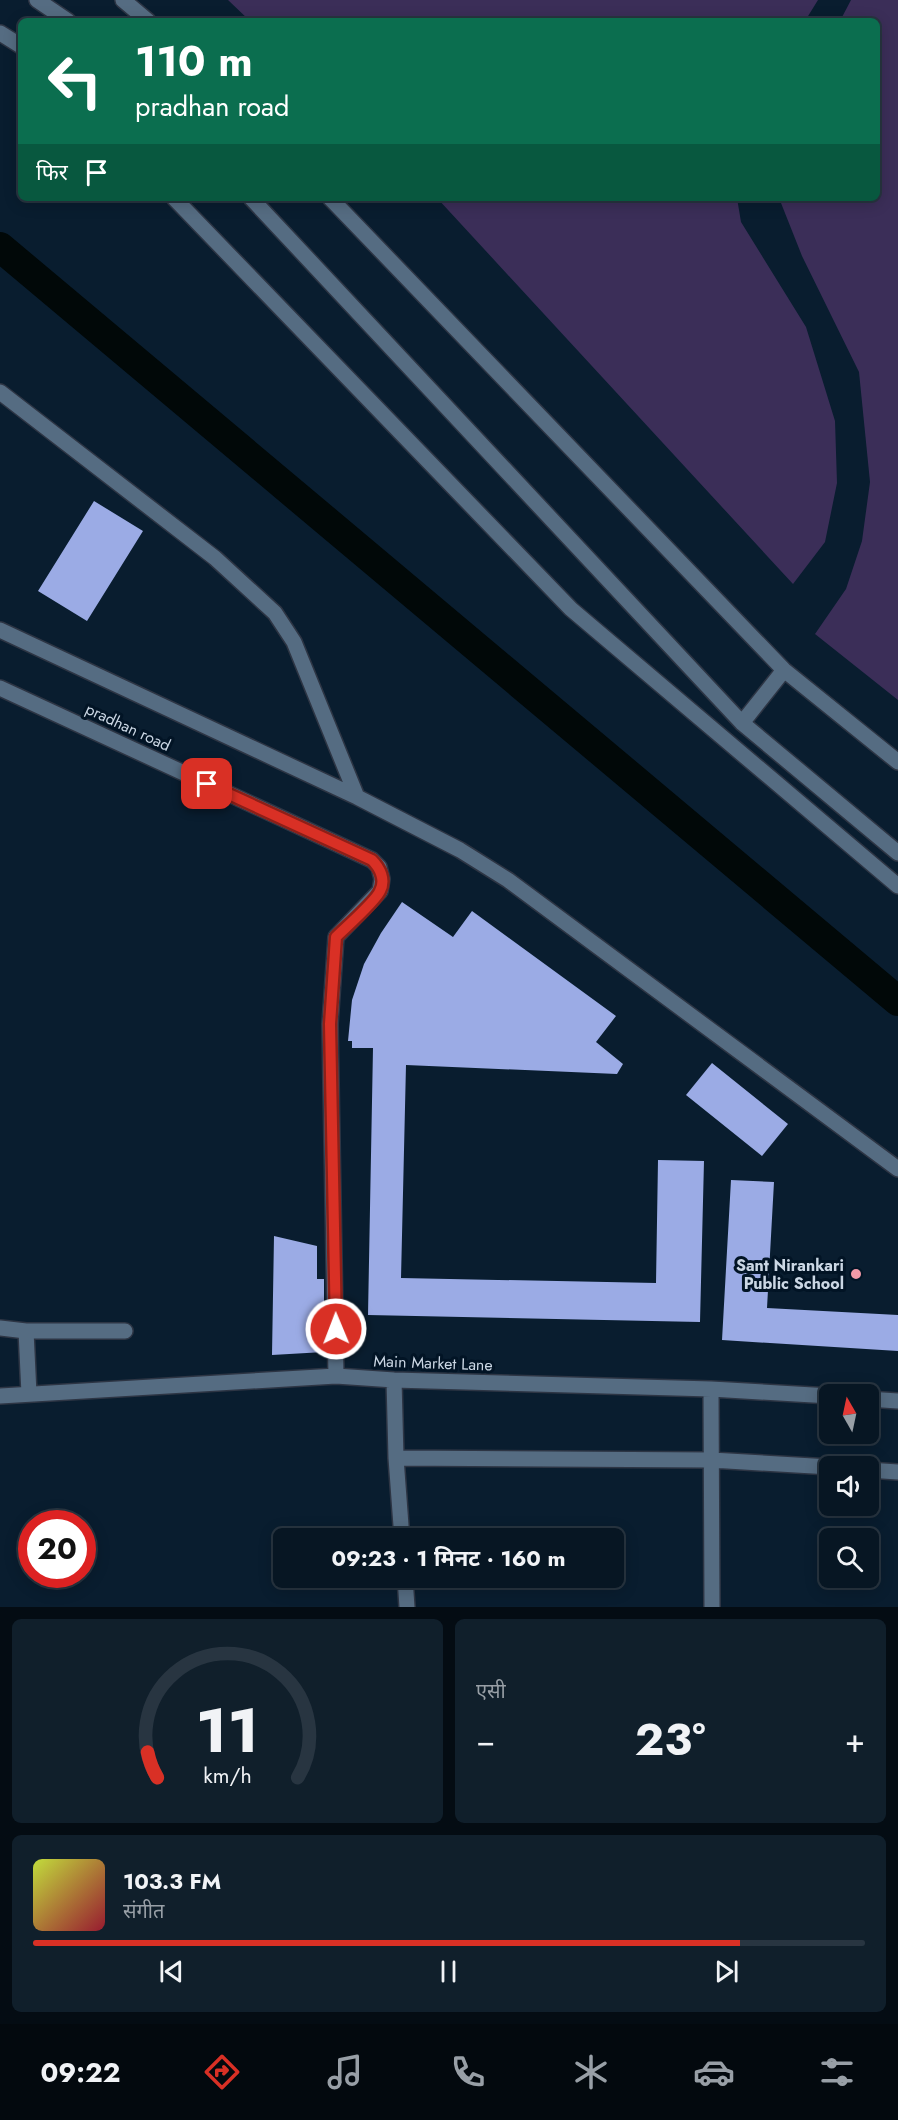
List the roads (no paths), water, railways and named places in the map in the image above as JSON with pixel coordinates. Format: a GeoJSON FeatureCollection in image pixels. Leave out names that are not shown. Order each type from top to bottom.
{"type":"FeatureCollection","features":[{"type":"Feature","properties":{"kind":"street"},"geometry":{"type":"LineString","coordinates":[[37,0],[64,18]]}},
{"type":"Feature","properties":{"kind":"street"},"geometry":{"type":"LineString","coordinates":[[123,0],[144,18]]}},
{"type":"Feature","properties":{"kind":"street"},"geometry":{"type":"LineString","coordinates":[[0,33],[18,44]]}},
{"type":"Feature","properties":{"kind":"street"},"geometry":{"type":"LineString","coordinates":[[177,201],[571,609],[898,886]]}},
{"type":"Feature","properties":{"kind":"street"},"geometry":{"type":"LineString","coordinates":[[254,201],[742,723],[898,853]]}},
{"type":"Feature","properties":{"kind":"street"},"geometry":{"type":"LineString","coordinates":[[333,201],[784,670],[898,762]]}},
{"type":"Feature","properties":{"kind":"street"},"geometry":{"type":"LineString","coordinates":[[0,392],[215,558],[275,613],[294,642],[357,797]]}},
{"type":"Feature","properties":{"kind":"street"},"geometry":{"type":"LineString","coordinates":[[0,630],[357,797],[460,849],[508,880],[898,1169]]}},
{"type":"Feature","properties":{"kind":"street"},"geometry":{"type":"LineString","coordinates":[[742,723],[784,670]]}},
{"type":"Feature","properties":{"kind":"street","name":"pradhan road"},"geometry":{"type":"LineString","coordinates":[[0,688],[372,860],[379,867],[382,879],[380,891],[336,937],[330,1024],[336,1376]]}},
{"type":"Feature","properties":{"kind":"street"},"geometry":{"type":"LineString","coordinates":[[0,1328],[26,1331],[125,1331]]}},
{"type":"Feature","properties":{"kind":"street"},"geometry":{"type":"LineString","coordinates":[[26,1331],[29,1394]]}},
{"type":"Feature","properties":{"kind":"street","name":"Main Market Lane"},"geometry":{"type":"LineString","coordinates":[[0,1396],[336,1376],[394,1380],[711,1389],[819,1395]]}},
{"type":"Feature","properties":{"kind":"street"},"geometry":{"type":"LineString","coordinates":[[394,1380],[401,1528]]}},
{"type":"Feature","properties":{"kind":"street"},"geometry":{"type":"LineString","coordinates":[[711,1389],[711,1607]]}},
{"type":"Feature","properties":{"kind":"street"},"geometry":{"type":"LineString","coordinates":[[879,1400],[898,1401]]}},
{"type":"Feature","properties":{"kind":"street"},"geometry":{"type":"LineString","coordinates":[[396,1458],[711,1460],[819,1466]]}},
{"type":"Feature","properties":{"kind":"street"},"geometry":{"type":"LineString","coordinates":[[879,1471],[898,1472]]}},
{"type":"Feature","properties":{"kind":"street"},"geometry":{"type":"LineString","coordinates":[[406,1588],[407,1607]]}},
{"type":"Feature","properties":{"kind":"waterway"},"geometry":{"type":"LineString","coordinates":[[0,247],[898,1001]]}},
{"type":"Feature","properties":{"kind":"place","name":"Sant Nirankari Public School"},"geometry":{"type":"Point","coordinates":[856,1274]}}]}
